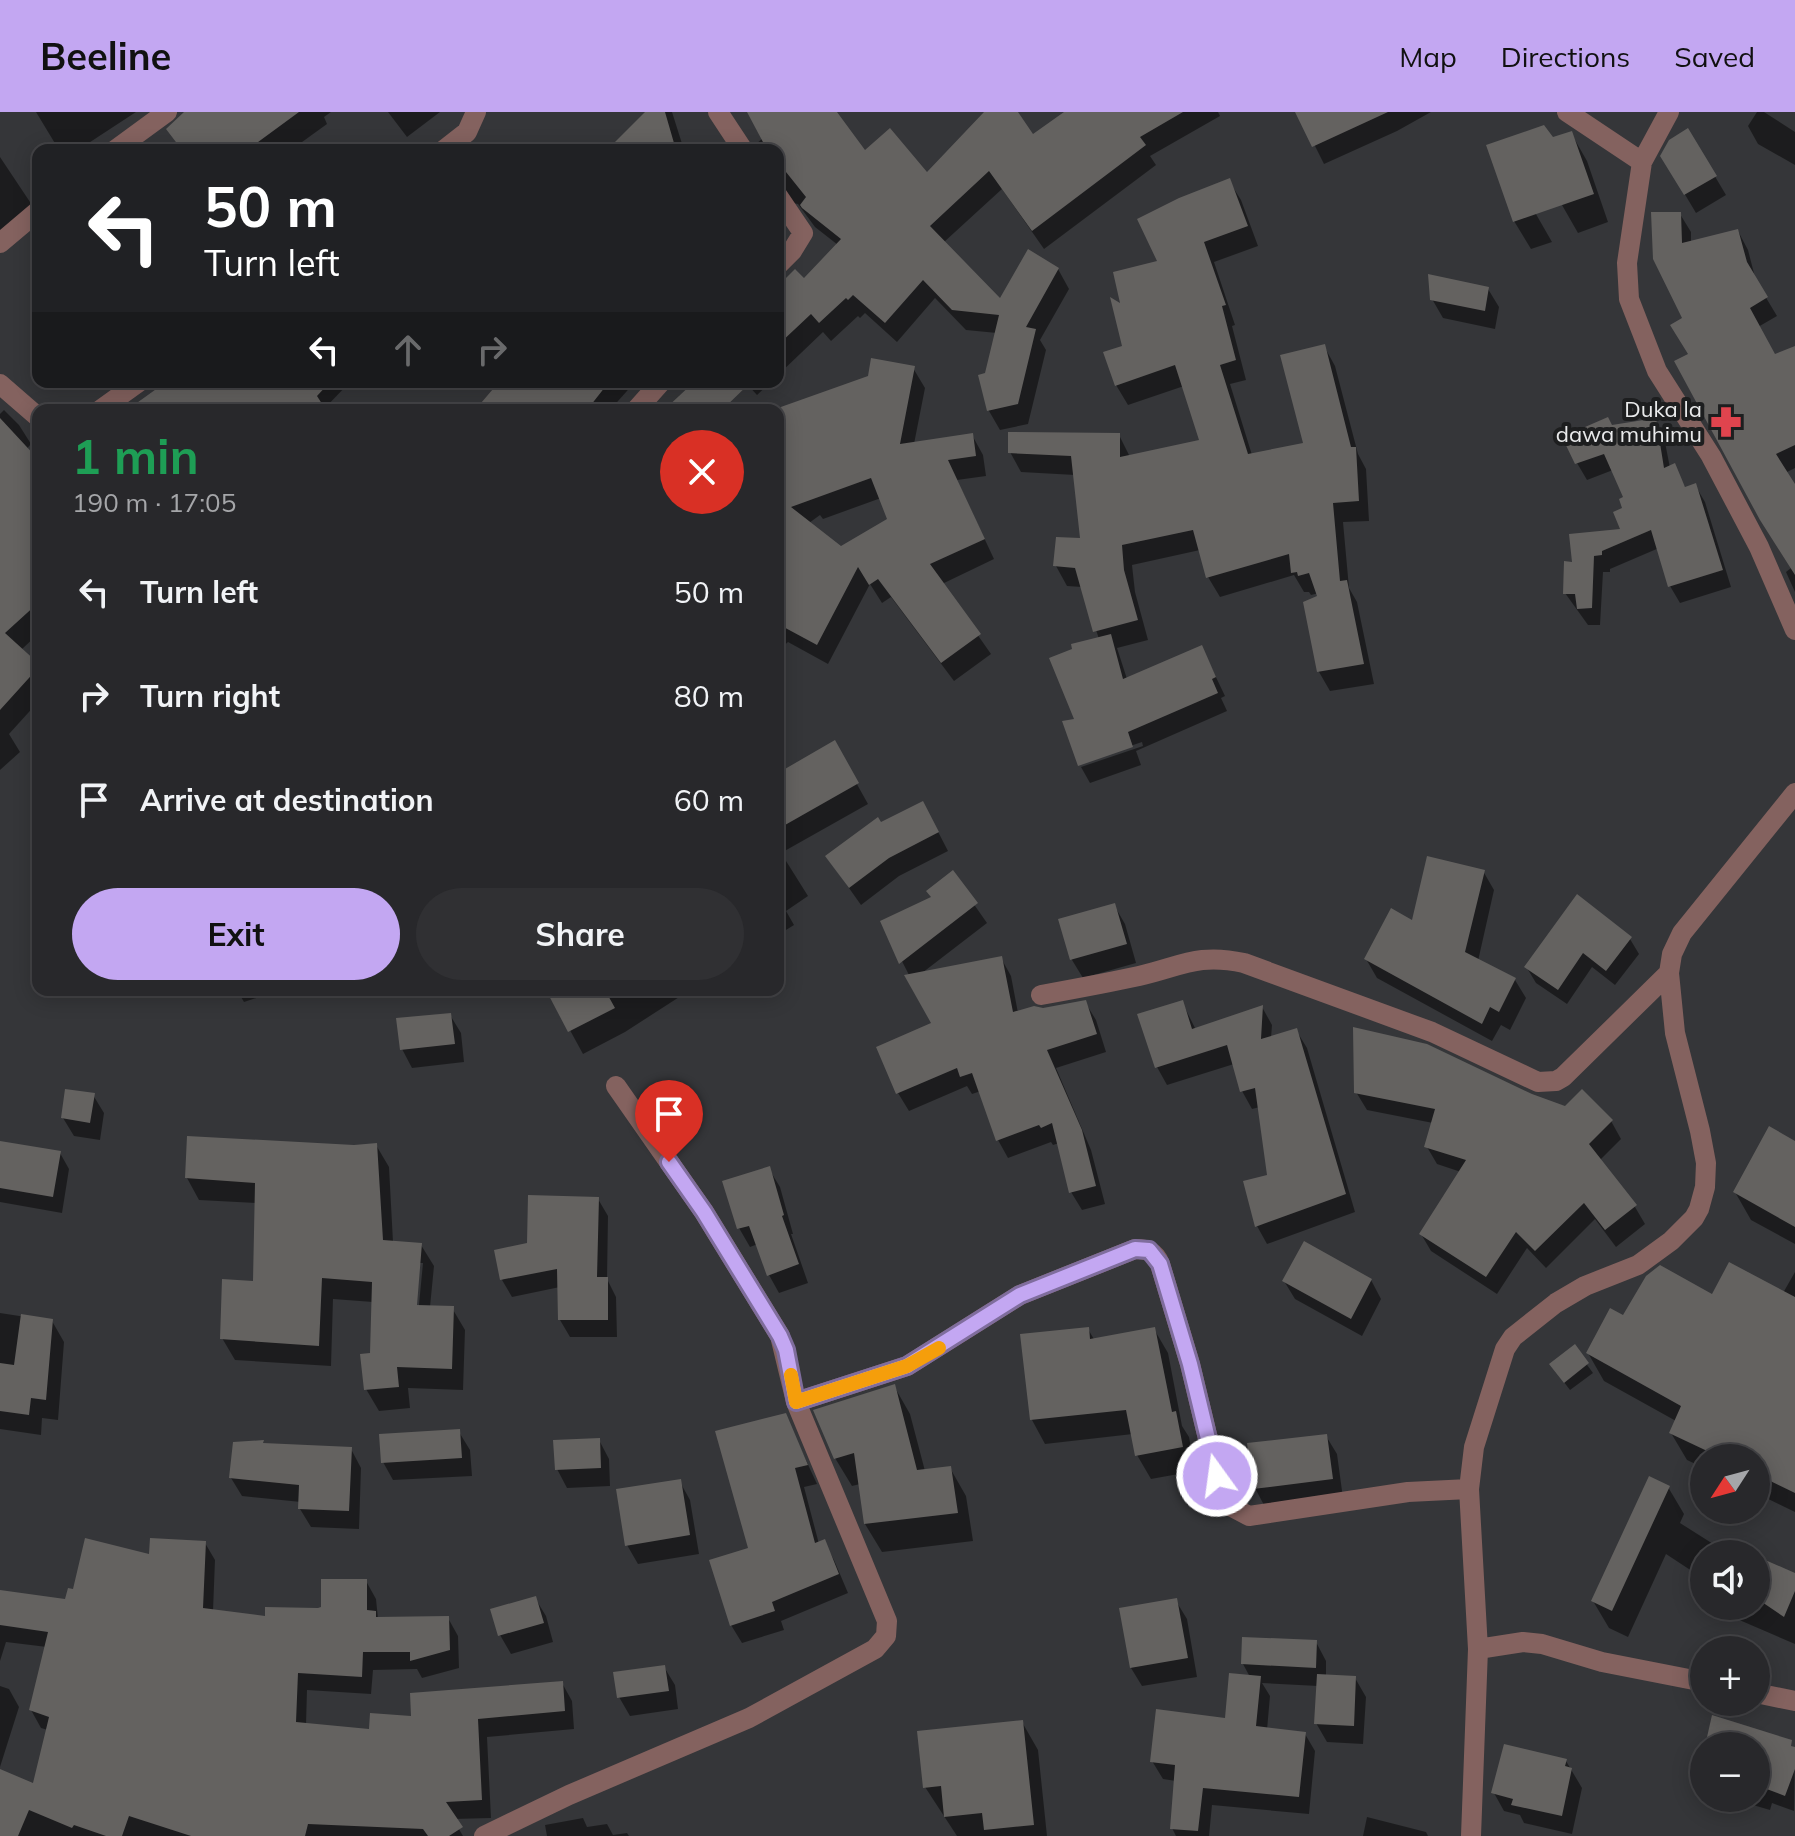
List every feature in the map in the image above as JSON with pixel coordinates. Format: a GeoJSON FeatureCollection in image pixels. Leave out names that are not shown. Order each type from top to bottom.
{"type":"FeatureCollection","features":[{"type":"Feature","properties":{"kind":"street"},"geometry":{"type":"LineString","coordinates":[[123,144],[167,112]]}},
{"type":"Feature","properties":{"kind":"street"},"geometry":{"type":"LineString","coordinates":[[452,144],[467,132],[476,112]]}},
{"type":"Feature","properties":{"kind":"street"},"geometry":{"type":"LineString","coordinates":[[718,112],[739,144]]}},
{"type":"Feature","properties":{"kind":"street"},"geometry":{"type":"LineString","coordinates":[[1567,112],[1642,162]]}},
{"type":"Feature","properties":{"kind":"street"},"geometry":{"type":"LineString","coordinates":[[1669,112],[1642,162],[1627,263],[1629,299],[1657,371],[1718,469],[1759,547],[1795,630]]}},
{"type":"Feature","properties":{"kind":"street"},"geometry":{"type":"LineString","coordinates":[[784,204],[803,233],[784,259]]}},
{"type":"Feature","properties":{"kind":"street"},"geometry":{"type":"LineString","coordinates":[[0,243],[32,216]]}},
{"type":"Feature","properties":{"kind":"street"},"geometry":{"type":"LineString","coordinates":[[0,384],[32,412]]}},
{"type":"Feature","properties":{"kind":"street"},"geometry":{"type":"LineString","coordinates":[[108,404],[131,388]]}},
{"type":"Feature","properties":{"kind":"street"},"geometry":{"type":"LineString","coordinates":[[641,404],[656,388]]}},
{"type":"Feature","properties":{"kind":"street"},"geometry":{"type":"LineString","coordinates":[[1471,1836],[1478,1649],[1469,1489],[1482,1415],[1505,1349],[1513,1337],[1556,1303],[1585,1286],[1638,1265],[1671,1241],[1699,1209],[1705,1187],[1706,1163],[1675,1033],[1669,973],[1672,954],[1682,933],[1791,803]]}},
{"type":"Feature","properties":{"kind":"street"},"geometry":{"type":"LineString","coordinates":[[1041,995],[1144,975],[1200,959],[1221,959],[1244,963],[1432,1032],[1538,1082],[1546,1082],[1563,1077],[1669,973]]}},
{"type":"Feature","properties":{"kind":"street"},"geometry":{"type":"LineString","coordinates":[[484,1836],[569,1795],[749,1718],[882,1644],[886,1636],[887,1621],[796,1402],[786,1350],[780,1336],[704,1212],[616,1086]]}},
{"type":"Feature","properties":{"kind":"street"},"geometry":{"type":"LineString","coordinates":[[796,1402],[907,1366],[1020,1295],[1097,1263],[1143,1249],[1154,1254],[1160,1264],[1190,1364],[1217,1476],[1227,1499],[1239,1512],[1249,1516],[1408,1492],[1469,1489]]}},
{"type":"Feature","properties":{"kind":"street"},"geometry":{"type":"LineString","coordinates":[[1478,1649],[1523,1642],[1542,1644],[1602,1662],[1690,1679]]}},
{"type":"Feature","properties":{"kind":"street"},"geometry":{"type":"LineString","coordinates":[[1770,1696],[1795,1701]]}},
{"type":"Feature","properties":{"kind":"building"},"geometry":{"type":"Polygon","coordinates":[[[184,112],[299,112],[255,144],[177,144],[166,129],[184,112]]]}},
{"type":"Feature","properties":{"kind":"building"},"geometry":{"type":"Polygon","coordinates":[[[645,112],[665,112],[674,144],[613,144],[645,112]]]}},
{"type":"Feature","properties":{"kind":"building"},"geometry":{"type":"Polygon","coordinates":[[[747,112],[837,112],[865,150],[890,128],[927,172],[984,112],[1018,112],[1033,134],[1064,112],[1183,112],[1140,137],[1146,145],[1032,231],[989,171],[930,226],[1000,298],[1028,249],[1059,268],[1026,327],[1036,329],[1018,404],[987,411],[978,375],[985,373],[999,315],[952,310],[923,280],[885,323],[853,295],[819,323],[811,314],[784,339],[784,280],[795,269],[804,278],[841,239],[800,205],[806,197],[784,170],[784,144],[764,144],[747,112]]]}},
{"type":"Feature","properties":{"kind":"building"},"geometry":{"type":"Polygon","coordinates":[[[1295,112],[1388,112],[1312,147],[1295,112]]]}},
{"type":"Feature","properties":{"kind":"building"},"geometry":{"type":"Polygon","coordinates":[[[1544,125],[1553,137],[1572,131],[1594,194],[1513,222],[1486,145],[1544,125]]]}},
{"type":"Feature","properties":{"kind":"building"},"geometry":{"type":"Polygon","coordinates":[[[1688,128],[1717,176],[1684,195],[1660,156],[1669,140],[1688,128]]]}},
{"type":"Feature","properties":{"kind":"building"},"geometry":{"type":"Polygon","coordinates":[[[1230,178],[1248,226],[1204,242],[1226,305],[1222,306],[1236,360],[1220,365],[1248,454],[1303,443],[1280,355],[1325,344],[1351,447],[1356,447],[1359,501],[1333,503],[1340,581],[1347,580],[1364,664],[1317,672],[1303,602],[1317,596],[1309,573],[1298,576],[1297,572],[1291,573],[1289,554],[1206,578],[1193,530],[1122,545],[1124,570],[1138,620],[1093,632],[1075,568],[1053,566],[1056,537],[1080,538],[1071,456],[1008,453],[1008,432],[1120,433],[1120,457],[1199,440],[1175,365],[1115,386],[1103,352],[1122,346],[1110,297],[1120,303],[1113,272],[1157,261],[1137,219],[1230,178]]]}},
{"type":"Feature","properties":{"kind":"building"},"geometry":{"type":"Polygon","coordinates":[[[1651,212],[1681,212],[1682,243],[1738,229],[1747,262],[1768,297],[1750,308],[1775,354],[1795,346],[1795,445],[1776,454],[1795,484],[1795,575],[1760,520],[1674,361],[1688,354],[1670,325],[1682,318],[1653,259],[1651,212]]]}},
{"type":"Feature","properties":{"kind":"building"},"geometry":{"type":"Polygon","coordinates":[[[1428,274],[1489,287],[1485,311],[1430,300],[1428,274]]]}},
{"type":"Feature","properties":{"kind":"building"},"geometry":{"type":"Polygon","coordinates":[[[871,358],[915,366],[900,444],[973,433],[976,456],[948,460],[985,539],[930,564],[981,634],[941,663],[878,579],[869,585],[858,567],[817,645],[784,627],[784,406],[868,376],[871,358]],[[871,478],[791,507],[841,546],[887,519],[871,478]]]}},
{"type":"Feature","properties":{"kind":"building"},"geometry":{"type":"Polygon","coordinates":[[[158,388],[324,388],[317,396],[322,404],[135,404],[158,388]]]}},
{"type":"Feature","properties":{"kind":"building"},"geometry":{"type":"Polygon","coordinates":[[[494,388],[604,388],[592,404],[480,404],[494,388]]]}},
{"type":"Feature","properties":{"kind":"building"},"geometry":{"type":"Polygon","coordinates":[[[688,388],[745,388],[728,404],[670,404],[688,388]]]}},
{"type":"Feature","properties":{"kind":"building"},"geometry":{"type":"Polygon","coordinates":[[[1608,417],[1612,425],[1656,418],[1664,468],[1675,463],[1685,487],[1696,483],[1723,570],[1668,587],[1651,530],[1602,551],[1602,555],[1594,556],[1592,608],[1577,609],[1575,594],[1563,594],[1564,561],[1572,562],[1569,534],[1620,529],[1613,512],[1622,508],[1619,499],[1623,497],[1604,454],[1575,464],[1562,437],[1608,417]]]}},
{"type":"Feature","properties":{"kind":"building"},"geometry":{"type":"Polygon","coordinates":[[[0,418],[32,453],[32,608],[5,633],[32,658],[32,675],[0,710],[0,418]]]}},
{"type":"Feature","properties":{"kind":"building"},"geometry":{"type":"Polygon","coordinates":[[[1111,634],[1123,679],[1202,645],[1216,677],[1212,679],[1218,693],[1128,732],[1133,747],[1078,766],[1062,721],[1074,719],[1049,658],[1072,649],[1071,644],[1111,634]]]}},
{"type":"Feature","properties":{"kind":"building"},"geometry":{"type":"Polygon","coordinates":[[[835,740],[859,783],[784,826],[784,770],[835,740]]]}},
{"type":"Feature","properties":{"kind":"building"},"geometry":{"type":"Polygon","coordinates":[[[923,801],[939,832],[889,858],[849,888],[825,856],[878,817],[881,822],[923,801]]]}},
{"type":"Feature","properties":{"kind":"building"},"geometry":{"type":"Polygon","coordinates":[[[1427,856],[1485,870],[1465,952],[1516,978],[1499,1012],[1490,1007],[1482,1024],[1364,959],[1391,908],[1412,920],[1427,856]]]}},
{"type":"Feature","properties":{"kind":"building"},"geometry":{"type":"Polygon","coordinates":[[[953,870],[978,903],[899,964],[880,921],[931,897],[926,891],[953,870]]]}},
{"type":"Feature","properties":{"kind":"building"},"geometry":{"type":"Polygon","coordinates":[[[1577,894],[1632,937],[1606,971],[1583,953],[1558,990],[1524,967],[1577,894]]]}},
{"type":"Feature","properties":{"kind":"building"},"geometry":{"type":"Polygon","coordinates":[[[1115,903],[1127,944],[1070,960],[1058,919],[1115,903]]]}},
{"type":"Feature","properties":{"kind":"building"},"geometry":{"type":"Polygon","coordinates":[[[1002,956],[1013,1012],[1034,1006],[1043,1008],[1086,1000],[1097,1034],[1047,1050],[1082,1130],[1096,1186],[1069,1193],[1052,1123],[996,1141],[972,1073],[960,1077],[957,1068],[896,1094],[876,1047],[931,1023],[904,975],[1002,956]]]}},
{"type":"Feature","properties":{"kind":"building"},"geometry":{"type":"Polygon","coordinates":[[[549,996],[608,996],[615,1008],[568,1032],[549,996]]]}},
{"type":"Feature","properties":{"kind":"building"},"geometry":{"type":"Polygon","coordinates":[[[1183,1000],[1192,1029],[1263,1005],[1261,1039],[1297,1028],[1346,1194],[1255,1227],[1243,1181],[1267,1175],[1255,1088],[1240,1092],[1227,1045],[1155,1068],[1137,1014],[1183,1000]]]}},
{"type":"Feature","properties":{"kind":"building"},"geometry":{"type":"Polygon","coordinates":[[[451,1013],[455,1044],[400,1050],[396,1018],[451,1013]]]}},
{"type":"Feature","properties":{"kind":"building"},"geometry":{"type":"Polygon","coordinates":[[[1353,1027],[1427,1044],[1532,1094],[1565,1106],[1582,1089],[1613,1120],[1589,1144],[1637,1205],[1605,1230],[1584,1203],[1535,1251],[1516,1232],[1486,1277],[1419,1234],[1466,1160],[1424,1147],[1435,1109],[1354,1093],[1353,1027]]]}},
{"type":"Feature","properties":{"kind":"building"},"geometry":{"type":"Polygon","coordinates":[[[65,1089],[95,1093],[90,1123],[61,1118],[65,1089]]]}},
{"type":"Feature","properties":{"kind":"building"},"geometry":{"type":"Polygon","coordinates":[[[1769,1126],[1795,1141],[1795,1227],[1733,1192],[1769,1126]]]}},
{"type":"Feature","properties":{"kind":"building"},"geometry":{"type":"Polygon","coordinates":[[[187,1136],[354,1145],[377,1143],[383,1240],[422,1243],[417,1305],[454,1306],[452,1369],[397,1367],[399,1387],[364,1390],[360,1354],[370,1353],[372,1282],[322,1278],[319,1346],[220,1339],[222,1279],[253,1281],[255,1183],[185,1178],[187,1136]]]}},
{"type":"Feature","properties":{"kind":"building"},"geometry":{"type":"Polygon","coordinates":[[[0,1141],[61,1151],[53,1197],[0,1188],[0,1141]]]}},
{"type":"Feature","properties":{"kind":"building"},"geometry":{"type":"Polygon","coordinates":[[[770,1166],[782,1216],[799,1264],[767,1276],[749,1226],[737,1229],[722,1181],[770,1166]]]}},
{"type":"Feature","properties":{"kind":"building"},"geometry":{"type":"Polygon","coordinates":[[[528,1195],[599,1197],[597,1277],[608,1277],[608,1320],[558,1320],[557,1269],[500,1280],[494,1250],[527,1243],[528,1195]]]}},
{"type":"Feature","properties":{"kind":"building"},"geometry":{"type":"Polygon","coordinates":[[[1304,1241],[1372,1279],[1351,1319],[1282,1281],[1304,1241]]]}},
{"type":"Feature","properties":{"kind":"building"},"geometry":{"type":"Polygon","coordinates":[[[1729,1262],[1795,1297],[1795,1493],[1770,1481],[1770,1444],[1692,1444],[1669,1433],[1681,1406],[1586,1353],[1610,1308],[1623,1315],[1646,1276],[1660,1265],[1712,1294],[1729,1262]]]}},
{"type":"Feature","properties":{"kind":"building"},"geometry":{"type":"Polygon","coordinates":[[[21,1314],[53,1319],[46,1400],[31,1398],[29,1415],[0,1411],[0,1363],[14,1365],[21,1314]]]}},
{"type":"Feature","properties":{"kind":"building"},"geometry":{"type":"Polygon","coordinates":[[[1089,1327],[1090,1339],[1155,1327],[1172,1412],[1176,1411],[1183,1447],[1135,1456],[1126,1410],[1030,1420],[1020,1334],[1089,1327]]]}},
{"type":"Feature","properties":{"kind":"building"},"geometry":{"type":"Polygon","coordinates":[[[1575,1344],[1589,1363],[1564,1383],[1549,1364],[1575,1344]]]}},
{"type":"Feature","properties":{"kind":"building"},"geometry":{"type":"Polygon","coordinates":[[[895,1384],[917,1470],[951,1466],[958,1513],[864,1524],[854,1453],[834,1459],[813,1410],[895,1384]]]}},
{"type":"Feature","properties":{"kind":"building"},"geometry":{"type":"Polygon","coordinates":[[[786,1413],[808,1465],[795,1468],[815,1543],[825,1539],[839,1574],[772,1602],[775,1611],[730,1626],[709,1560],[748,1548],[715,1431],[786,1413]]]}},
{"type":"Feature","properties":{"kind":"building"},"geometry":{"type":"Polygon","coordinates":[[[460,1429],[462,1458],[381,1463],[379,1434],[460,1429]]]}},
{"type":"Feature","properties":{"kind":"building"},"geometry":{"type":"Polygon","coordinates":[[[1327,1434],[1333,1479],[1253,1489],[1247,1443],[1327,1434]]]}},
{"type":"Feature","properties":{"kind":"building"},"geometry":{"type":"Polygon","coordinates":[[[600,1438],[601,1468],[555,1470],[553,1440],[600,1438]]]}},
{"type":"Feature","properties":{"kind":"building"},"geometry":{"type":"Polygon","coordinates":[[[264,1440],[263,1443],[352,1447],[349,1511],[298,1509],[299,1485],[229,1478],[233,1442],[264,1440]]]}},
{"type":"Feature","properties":{"kind":"building"},"geometry":{"type":"Polygon","coordinates":[[[1649,1476],[1670,1486],[1612,1611],[1591,1601],[1649,1476]]]}},
{"type":"Feature","properties":{"kind":"building"},"geometry":{"type":"Polygon","coordinates":[[[681,1479],[690,1535],[625,1546],[616,1489],[681,1479]]]}},
{"type":"Feature","properties":{"kind":"building"},"geometry":{"type":"Polygon","coordinates":[[[85,1538],[149,1554],[150,1538],[206,1541],[203,1608],[265,1616],[265,1607],[318,1608],[321,1607],[321,1579],[367,1579],[367,1610],[376,1611],[376,1617],[449,1616],[450,1650],[410,1661],[410,1652],[363,1652],[362,1677],[298,1673],[296,1722],[369,1729],[370,1713],[411,1716],[410,1693],[563,1681],[565,1711],[478,1719],[482,1800],[446,1802],[463,1827],[449,1836],[428,1836],[423,1829],[308,1824],[305,1836],[191,1836],[129,1816],[122,1836],[106,1836],[74,1825],[72,1828],[29,1810],[18,1836],[0,1836],[0,1769],[33,1783],[49,1717],[29,1710],[48,1632],[0,1625],[0,1590],[65,1599],[68,1588],[73,1589],[85,1538]]]}},
{"type":"Feature","properties":{"kind":"building"},"geometry":{"type":"Polygon","coordinates":[[[1770,1562],[1795,1573],[1795,1591],[1784,1617],[1770,1608],[1770,1562]]]}},
{"type":"Feature","properties":{"kind":"building"},"geometry":{"type":"Polygon","coordinates":[[[536,1596],[544,1623],[498,1636],[490,1609],[536,1596]]]}},
{"type":"Feature","properties":{"kind":"building"},"geometry":{"type":"Polygon","coordinates":[[[1177,1598],[1188,1658],[1130,1668],[1119,1608],[1177,1598]]]}},
{"type":"Feature","properties":{"kind":"building"},"geometry":{"type":"Polygon","coordinates":[[[1242,1637],[1317,1640],[1316,1668],[1241,1664],[1242,1637]]]}},
{"type":"Feature","properties":{"kind":"building"},"geometry":{"type":"Polygon","coordinates":[[[665,1665],[669,1691],[617,1698],[613,1672],[665,1665]]]}},
{"type":"Feature","properties":{"kind":"building"},"geometry":{"type":"Polygon","coordinates":[[[1229,1673],[1261,1676],[1256,1726],[1306,1732],[1299,1797],[1203,1788],[1198,1831],[1170,1829],[1175,1765],[1150,1762],[1156,1709],[1225,1718],[1229,1673]]]}},
{"type":"Feature","properties":{"kind":"building"},"geometry":{"type":"Polygon","coordinates":[[[1317,1674],[1356,1676],[1354,1726],[1314,1724],[1317,1674]]]}},
{"type":"Feature","properties":{"kind":"building"},"geometry":{"type":"Polygon","coordinates":[[[1712,1716],[1715,1716],[1766,1732],[1708,1732],[1712,1716]]]}},
{"type":"Feature","properties":{"kind":"building"},"geometry":{"type":"Polygon","coordinates":[[[1023,1720],[1034,1825],[984,1830],[982,1813],[944,1817],[941,1786],[923,1788],[917,1731],[1023,1720]]]}},
{"type":"Feature","properties":{"kind":"building"},"geometry":{"type":"Polygon","coordinates":[[[1770,1733],[1792,1740],[1791,1746],[1795,1747],[1795,1769],[1785,1796],[1770,1790],[1770,1733]]]}},
{"type":"Feature","properties":{"kind":"building"},"geometry":{"type":"Polygon","coordinates":[[[1504,1744],[1567,1759],[1565,1766],[1572,1768],[1562,1816],[1511,1805],[1513,1799],[1491,1793],[1504,1744]]]}},
{"type":"Feature","properties":{"kind":"slow traffic"},"geometry":{"type":"LineString","coordinates":[[791,1375],[796,1402],[907,1366],[939,1348]]}},
{"type":"Feature","properties":{"kind":"place","name":"Duka la dawa muhimu"},"geometry":{"type":"Point","coordinates":[1726,422]}},
{"type":"Feature","properties":{"kind":"route"},"geometry":{"type":"LineString","coordinates":[[669,1162],[704,1212],[780,1336],[786,1350],[796,1402],[907,1366],[1020,1295],[1135,1249],[1149,1250],[1160,1264],[1190,1364],[1217,1476]]}}]}
